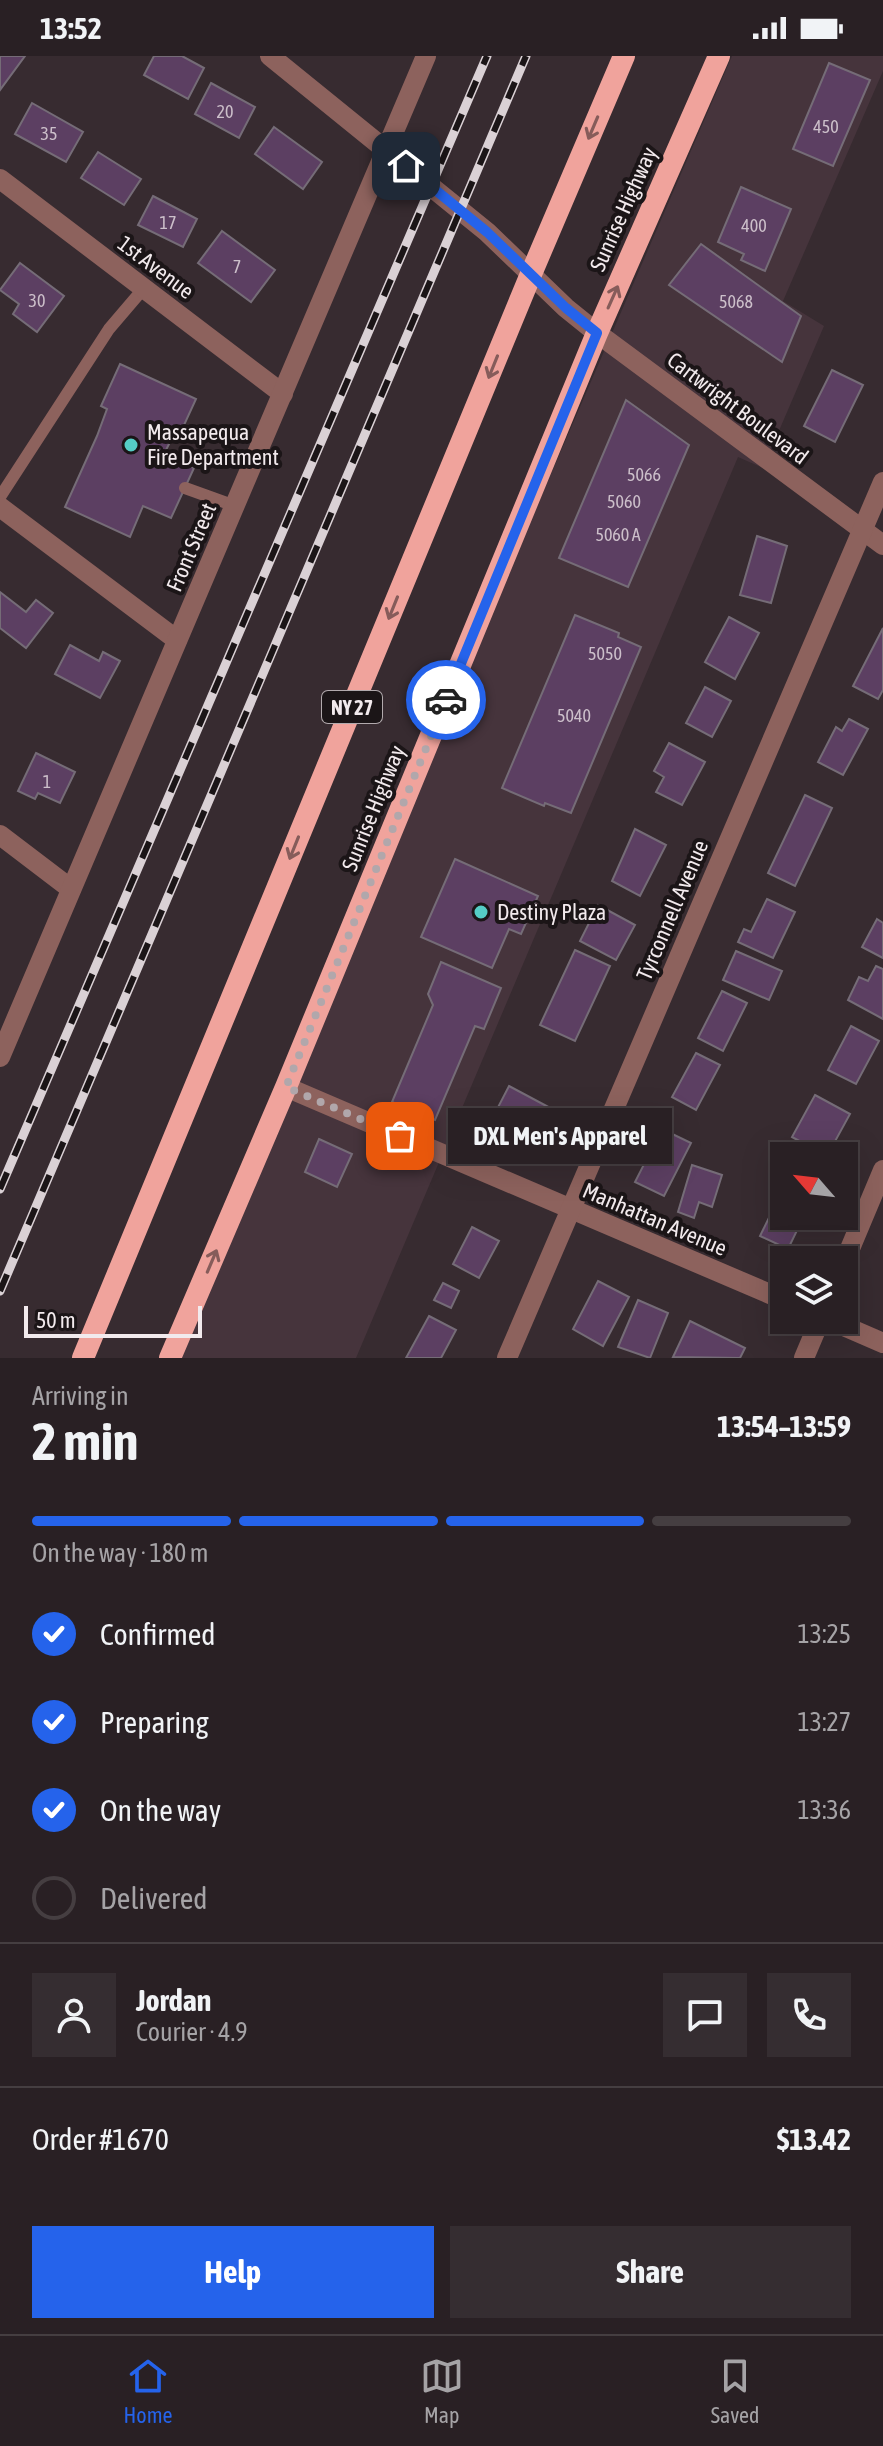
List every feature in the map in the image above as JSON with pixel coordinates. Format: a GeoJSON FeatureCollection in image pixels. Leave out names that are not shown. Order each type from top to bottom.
{"type":"FeatureCollection","features":[{"type":"Feature","properties":{"kind":"highway","name":"NY 27"},"geometry":{"type":"LineString","coordinates":[[83,1358],[624,56]]}},
{"type":"Feature","properties":{"kind":"highway","name":"Sunrise Highway"},"geometry":{"type":"LineString","coordinates":[[170,1358],[286,1087],[597,333],[719,56]]}},
{"type":"Feature","properties":{"kind":"street","name":"Cartwright Boulevard"},"geometry":{"type":"LineString","coordinates":[[270,56],[487,232],[566,308],[597,333],[883,545]]}},
{"type":"Feature","properties":{"kind":"street","name":"Front Street"},"geometry":{"type":"LineString","coordinates":[[0,1057],[426,56]]}},
{"type":"Feature","properties":{"kind":"street","name":"1st Avenue"},"geometry":{"type":"LineString","coordinates":[[0,179],[283,394]]}},
{"type":"Feature","properties":{"kind":"street","name":"Tyrconnell Avenue"},"geometry":{"type":"LineString","coordinates":[[507,1358],[883,482]]}},
{"type":"Feature","properties":{"kind":"street"},"geometry":{"type":"LineString","coordinates":[[0,507],[177,640]]}},
{"type":"Feature","properties":{"kind":"street"},"geometry":{"type":"LineString","coordinates":[[0,835],[71,889]]}},
{"type":"Feature","properties":{"kind":"street","name":"Manhattan Avenue"},"geometry":{"type":"LineString","coordinates":[[286,1087],[770,1294]]}},
{"type":"Feature","properties":{"kind":"street"},"geometry":{"type":"LineString","coordinates":[[851,1246],[883,1170]]}},
{"type":"Feature","properties":{"kind":"street"},"geometry":{"type":"LineString","coordinates":[[858,1332],[883,1343]]}},
{"type":"Feature","properties":{"kind":"street"},"geometry":{"type":"LineString","coordinates":[[804,1358],[814,1334]]}},
{"type":"Feature","properties":{"kind":"lane"},"geometry":{"type":"LineString","coordinates":[[0,497],[109,329],[144,288]]}},
{"type":"Feature","properties":{"kind":"lane"},"geometry":{"type":"LineString","coordinates":[[185,488],[235,506]]}},
{"type":"Feature","properties":{"kind":"shaded area"},"geometry":{"type":"Polygon","coordinates":[[[732,56],[883,56],[883,71],[783,301],[824,326],[763,468],[738,457],[356,1358],[168,1358],[732,56]]]}},
{"type":"Feature","properties":{"kind":"building"},"geometry":{"type":"Polygon","coordinates":[[[0,56],[25,56],[0,90],[0,56]]]}},
{"type":"Feature","properties":{"kind":"building"},"geometry":{"type":"Polygon","coordinates":[[[154,56],[182,56],[204,68],[188,99],[144,75],[154,56]]]}},
{"type":"Feature","properties":{"kind":"building"},"geometry":{"type":"Polygon","coordinates":[[[829,63],[870,80],[833,166],[793,149],[829,63]]]}},
{"type":"Feature","properties":{"kind":"building"},"geometry":{"type":"Polygon","coordinates":[[[211,83],[255,107],[239,138],[195,114],[211,83]]]}},
{"type":"Feature","properties":{"kind":"building"},"geometry":{"type":"Polygon","coordinates":[[[32,103],[83,132],[66,162],[15,134],[32,103]]]}},
{"type":"Feature","properties":{"kind":"building"},"geometry":{"type":"Polygon","coordinates":[[[274,127],[322,162],[303,189],[255,154],[274,127]]]}},
{"type":"Feature","properties":{"kind":"building"},"geometry":{"type":"Polygon","coordinates":[[[98,152],[141,179],[124,205],[81,178],[98,152]]]}},
{"type":"Feature","properties":{"kind":"building"},"geometry":{"type":"Polygon","coordinates":[[[741,187],[791,209],[765,271],[741,260],[744,254],[718,242],[741,187]]]}},
{"type":"Feature","properties":{"kind":"building"},"geometry":{"type":"Polygon","coordinates":[[[153,196],[197,219],[183,247],[138,225],[153,196]]]}},
{"type":"Feature","properties":{"kind":"building"},"geometry":{"type":"Polygon","coordinates":[[[222,231],[275,270],[251,302],[198,263],[222,231]]]}},
{"type":"Feature","properties":{"kind":"building"},"geometry":{"type":"Polygon","coordinates":[[[701,244],[801,316],[782,362],[669,285],[701,244]]]}},
{"type":"Feature","properties":{"kind":"building"},"geometry":{"type":"Polygon","coordinates":[[[20,263],[64,296],[37,332],[13,314],[19,304],[0,290],[20,263]]]}},
{"type":"Feature","properties":{"kind":"building","name":"Massapequa Fire Department"},"geometry":{"type":"Polygon","coordinates":[[[120,364],[196,399],[179,436],[174,434],[164,454],[194,468],[171,518],[143,506],[130,537],[65,507],[97,436],[107,409],[101,406],[120,364]]]}},
{"type":"Feature","properties":{"kind":"building"},"geometry":{"type":"Polygon","coordinates":[[[832,370],[863,385],[835,442],[804,426],[832,370]]]}},
{"type":"Feature","properties":{"kind":"building"},"geometry":{"type":"Polygon","coordinates":[[[626,400],[689,445],[628,587],[559,558],[626,400]]]}},
{"type":"Feature","properties":{"kind":"building"},"geometry":{"type":"Polygon","coordinates":[[[757,536],[787,546],[771,603],[740,595],[757,536]]]}},
{"type":"Feature","properties":{"kind":"building"},"geometry":{"type":"Polygon","coordinates":[[[0,592],[26,612],[36,600],[53,613],[26,648],[0,628],[0,592]]]}},
{"type":"Feature","properties":{"kind":"building"},"geometry":{"type":"Polygon","coordinates":[[[575,615],[619,633],[618,637],[641,647],[571,813],[545,803],[544,806],[502,788],[575,615]]]}},
{"type":"Feature","properties":{"kind":"building"},"geometry":{"type":"Polygon","coordinates":[[[729,617],[759,633],[735,679],[705,662],[729,617]]]}},
{"type":"Feature","properties":{"kind":"building"},"geometry":{"type":"Polygon","coordinates":[[[883,628],[883,690],[878,699],[853,686],[883,628]]]}},
{"type":"Feature","properties":{"kind":"building"},"geometry":{"type":"Polygon","coordinates":[[[70,645],[99,661],[103,652],[120,661],[100,698],[55,674],[70,645]]]}},
{"type":"Feature","properties":{"kind":"building"},"geometry":{"type":"Polygon","coordinates":[[[705,687],[731,701],[712,737],[686,723],[705,687]]]}},
{"type":"Feature","properties":{"kind":"building"},"geometry":{"type":"Polygon","coordinates":[[[849,719],[868,729],[843,775],[818,762],[836,727],[842,731],[849,719]]]}},
{"type":"Feature","properties":{"kind":"building"},"geometry":{"type":"Polygon","coordinates":[[[669,743],[705,762],[682,805],[656,792],[664,777],[654,771],[669,743]]]}},
{"type":"Feature","properties":{"kind":"building"},"geometry":{"type":"Polygon","coordinates":[[[36,753],[75,772],[60,803],[38,793],[35,799],[18,791],[36,753]]]}},
{"type":"Feature","properties":{"kind":"building"},"geometry":{"type":"Polygon","coordinates":[[[805,795],[832,808],[795,886],[768,873],[805,795]]]}},
{"type":"Feature","properties":{"kind":"building"},"geometry":{"type":"Polygon","coordinates":[[[635,829],[666,845],[640,896],[612,881],[635,829]]]}},
{"type":"Feature","properties":{"kind":"building","name":"Destiny Plaza"},"geometry":{"type":"Polygon","coordinates":[[[455,859],[538,896],[521,934],[509,929],[492,968],[421,937],[455,859]]]}},
{"type":"Feature","properties":{"kind":"building"},"geometry":{"type":"Polygon","coordinates":[[[767,899],[795,912],[773,958],[738,942],[744,929],[751,932],[767,899]]]}},
{"type":"Feature","properties":{"kind":"building"},"geometry":{"type":"Polygon","coordinates":[[[598,905],[635,925],[616,960],[580,941],[598,905]]]}},
{"type":"Feature","properties":{"kind":"building"},"geometry":{"type":"Polygon","coordinates":[[[877,919],[883,923],[883,958],[862,947],[877,919]]]}},
{"type":"Feature","properties":{"kind":"building"},"geometry":{"type":"Polygon","coordinates":[[[575,950],[610,966],[575,1041],[540,1025],[575,950]]]}},
{"type":"Feature","properties":{"kind":"building"},"geometry":{"type":"Polygon","coordinates":[[[736,951],[782,971],[769,1000],[723,980],[736,951]]]}},
{"type":"Feature","properties":{"kind":"building"},"geometry":{"type":"Polygon","coordinates":[[[441,962],[501,988],[484,1029],[475,1026],[435,1120],[392,1102],[433,1005],[428,994],[441,962]]]}},
{"type":"Feature","properties":{"kind":"building"},"geometry":{"type":"Polygon","coordinates":[[[876,966],[883,969],[883,1019],[848,1000],[859,977],[868,981],[876,966]]]}},
{"type":"Feature","properties":{"kind":"building"},"geometry":{"type":"Polygon","coordinates":[[[722,991],[747,1003],[723,1051],[698,1038],[722,991]]]}},
{"type":"Feature","properties":{"kind":"building"},"geometry":{"type":"Polygon","coordinates":[[[851,1026],[879,1041],[856,1084],[828,1070],[851,1026]]]}},
{"type":"Feature","properties":{"kind":"building"},"geometry":{"type":"Polygon","coordinates":[[[696,1053],[720,1065],[696,1110],[672,1097],[696,1053]]]}},
{"type":"Feature","properties":{"kind":"building"},"geometry":{"type":"Polygon","coordinates":[[[509,1086],[554,1110],[538,1138],[494,1115],[509,1086]]]}},
{"type":"Feature","properties":{"kind":"building"},"geometry":{"type":"Polygon","coordinates":[[[815,1095],[850,1114],[835,1142],[801,1142],[792,1137],[815,1095]]]}},
{"type":"Feature","properties":{"kind":"building"},"geometry":{"type":"Polygon","coordinates":[[[662,1129],[691,1143],[664,1196],[635,1182],[662,1129]]]}},
{"type":"Feature","properties":{"kind":"building"},"geometry":{"type":"Polygon","coordinates":[[[319,1139],[352,1154],[337,1187],[305,1172],[319,1139]]]}},
{"type":"Feature","properties":{"kind":"building"},"geometry":{"type":"Polygon","coordinates":[[[692,1165],[722,1175],[712,1207],[699,1202],[694,1218],[678,1212],[692,1165]]]}},
{"type":"Feature","properties":{"kind":"building"},"geometry":{"type":"Polygon","coordinates":[[[770,1216],[770,1230],[797,1230],[789,1246],[782,1246],[760,1236],[770,1216]]]}},
{"type":"Feature","properties":{"kind":"building"},"geometry":{"type":"Polygon","coordinates":[[[472,1227],[499,1241],[479,1278],[453,1264],[472,1227]]]}},
{"type":"Feature","properties":{"kind":"building"},"geometry":{"type":"Polygon","coordinates":[[[598,1281],[629,1297],[603,1346],[573,1329],[598,1281]]]}},
{"type":"Feature","properties":{"kind":"building"},"geometry":{"type":"Polygon","coordinates":[[[443,1283],[459,1291],[451,1308],[434,1300],[443,1283]]]}},
{"type":"Feature","properties":{"kind":"building"},"geometry":{"type":"Polygon","coordinates":[[[638,1300],[668,1313],[650,1358],[618,1347],[638,1300]]]}},
{"type":"Feature","properties":{"kind":"building"},"geometry":{"type":"Polygon","coordinates":[[[429,1316],[456,1330],[441,1358],[406,1358],[429,1316]]]}},
{"type":"Feature","properties":{"kind":"building"},"geometry":{"type":"Polygon","coordinates":[[[690,1321],[745,1348],[740,1358],[673,1357],[690,1321]]]}},
{"type":"Feature","properties":{"kind":"railway"},"geometry":{"type":"LineString","coordinates":[[0,1189],[487,56]]}},
{"type":"Feature","properties":{"kind":"railway"},"geometry":{"type":"LineString","coordinates":[[0,1291],[526,56]]}},
{"type":"Feature","properties":{"kind":"way so far"},"geometry":{"type":"LineString","coordinates":[[400,1136],[286,1087],[446,700]]}},
{"type":"Feature","properties":{"kind":"place","name":"Massapequa Fire Department"},"geometry":{"type":"Point","coordinates":[131,445]}},
{"type":"Feature","properties":{"kind":"place","name":"Destiny Plaza"},"geometry":{"type":"Point","coordinates":[481,912]}},
{"type":"Feature","properties":{"kind":"place","name":"DXL Men's Apparel"},"geometry":{"type":"Point","coordinates":[400,1136]}},
{"type":"Feature","properties":{"kind":"route"},"geometry":{"type":"LineString","coordinates":[[406,166],[487,232],[566,308],[597,333],[446,700]]}}]}
